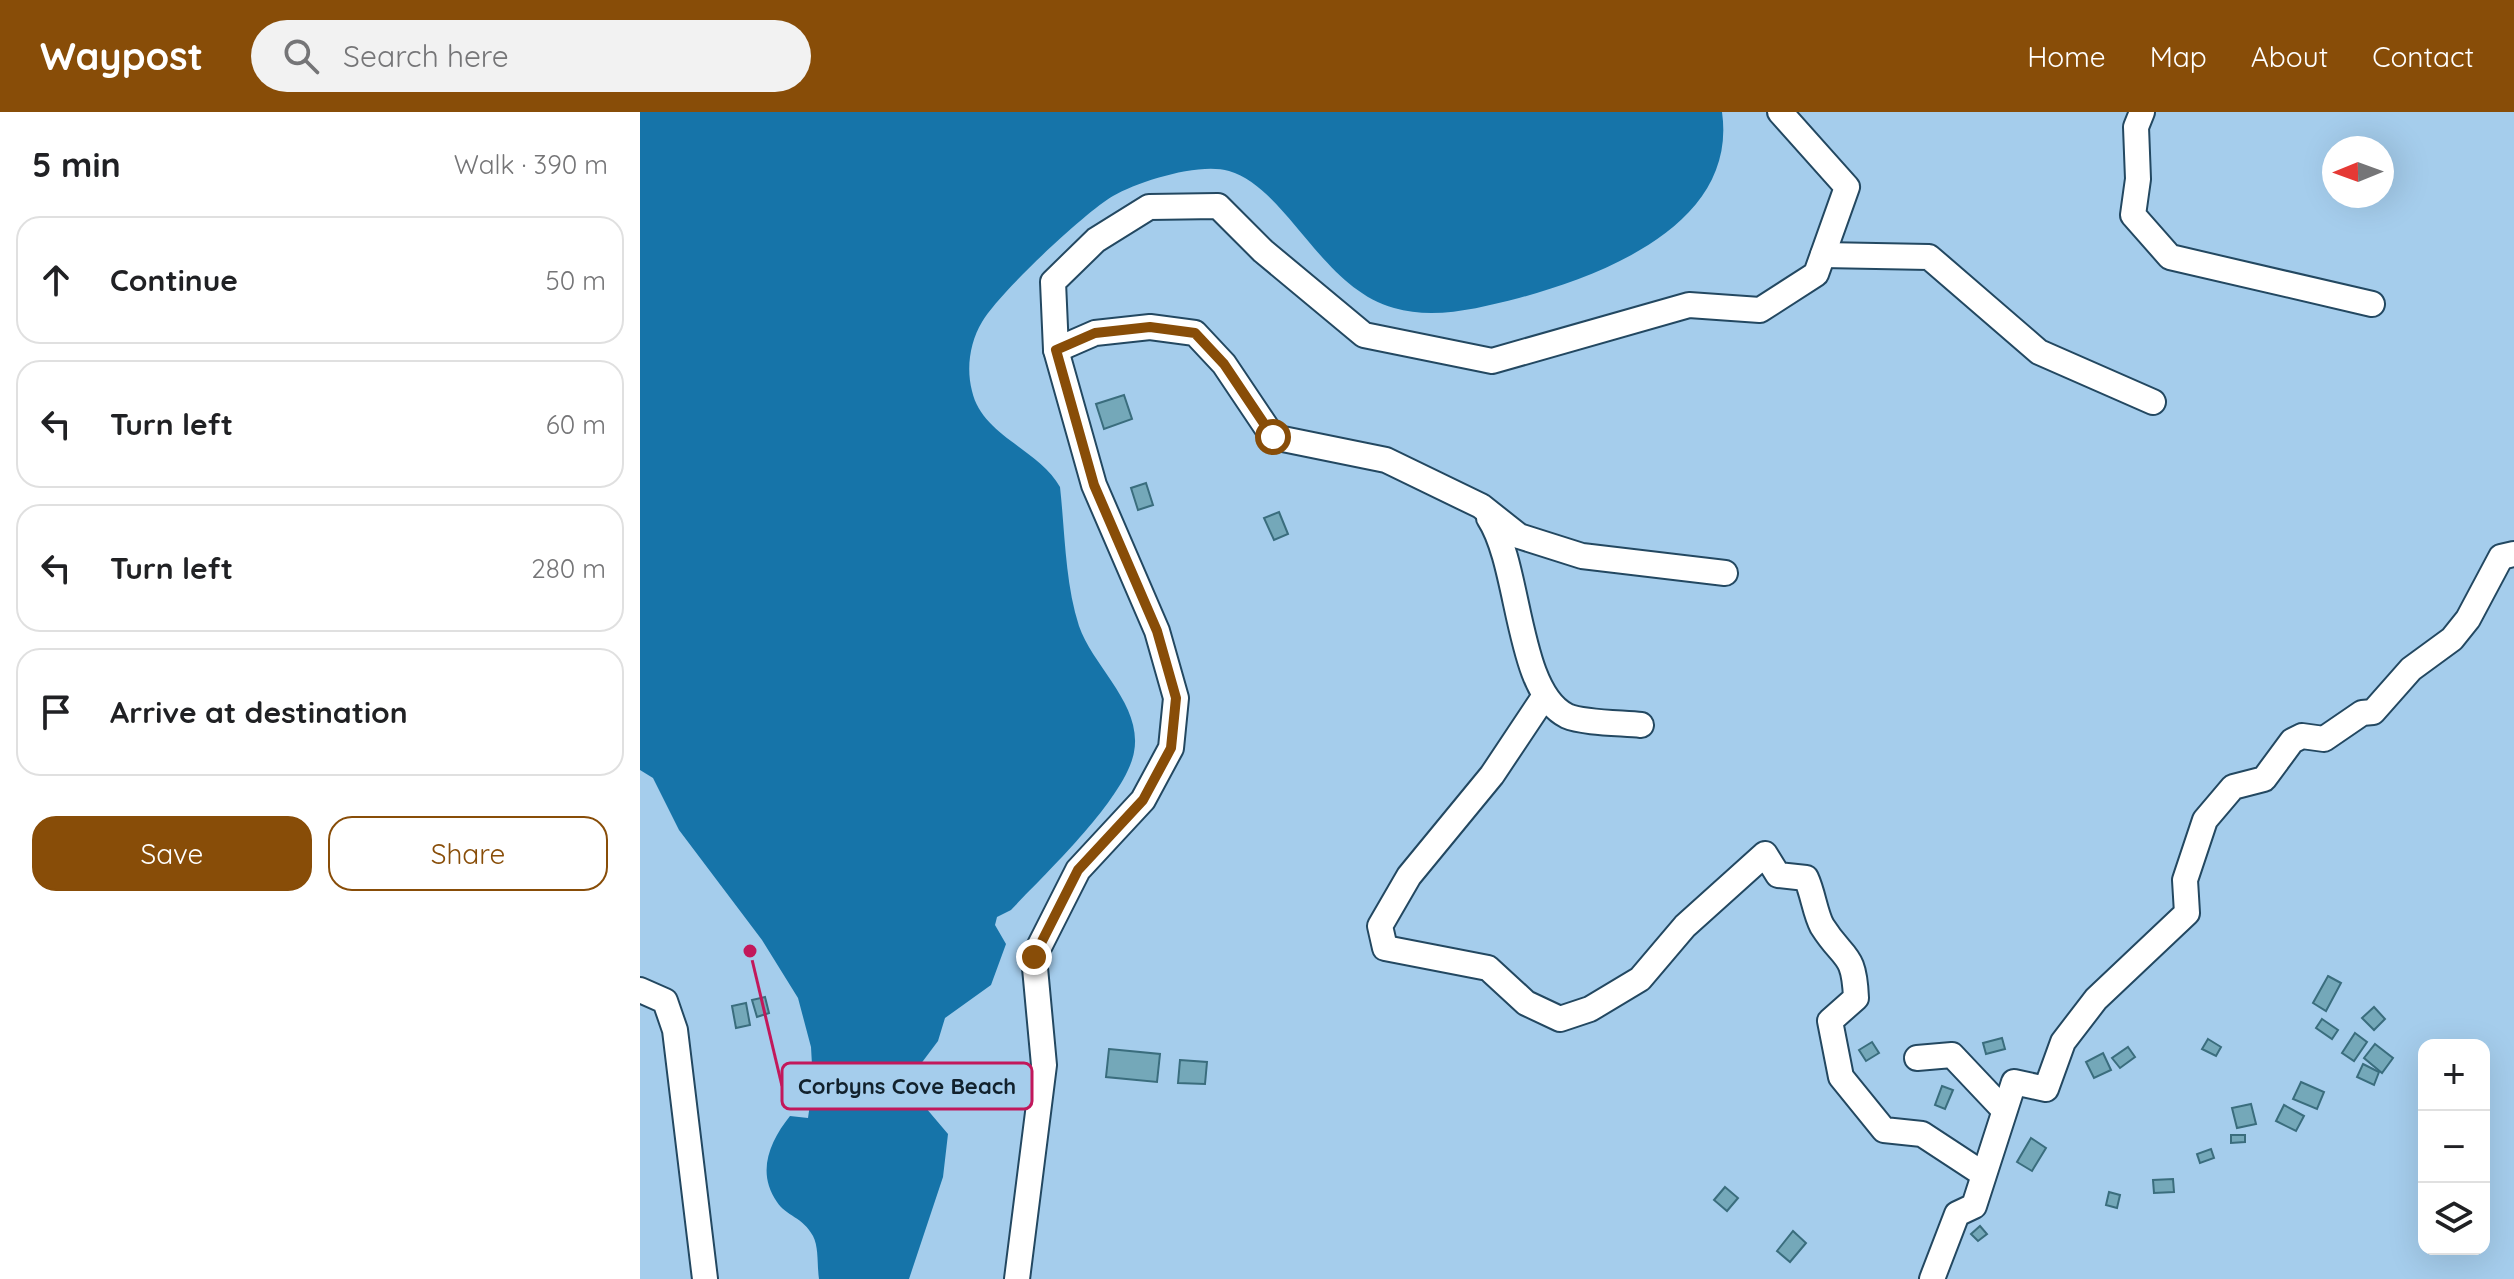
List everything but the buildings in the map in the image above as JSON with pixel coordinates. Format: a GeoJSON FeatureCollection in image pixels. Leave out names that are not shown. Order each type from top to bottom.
{"type":"FeatureCollection","features":[{"type":"Feature","properties":{"kind":"street"},"geometry":{"type":"LineString","coordinates":[[1017,1279],[1044,1065],[1034,957],[1078,870],[1143,800],[1171,748],[1176,698],[1157,631],[1094,485],[1056,350],[1053,282],[1096,240],[1149,207],[1218,206],[1263,251],[1364,335],[1492,361],[1689,305],[1760,310],[1816,274],[1847,187],[1780,112]]}},
{"type":"Feature","properties":{"kind":"street"},"geometry":{"type":"LineString","coordinates":[[2135,117],[2138,179],[2133,215],[2170,257],[2372,304]]}},
{"type":"Feature","properties":{"kind":"street"},"geometry":{"type":"LineString","coordinates":[[1823,255],[1929,257],[2039,352],[2153,402]]}},
{"type":"Feature","properties":{"kind":"street"},"geometry":{"type":"LineString","coordinates":[[1056,350],[1095,333],[1150,327],[1195,333],[1224,364],[1273,437],[1386,460],[1481,506],[1519,536],[1582,556],[1725,573]]}},
{"type":"Feature","properties":{"kind":"street"},"geometry":{"type":"LineString","coordinates":[[1481,506],[1502,537],[1526,645],[1544,697],[1568,717],[1641,725]]}},
{"type":"Feature","properties":{"kind":"street"},"geometry":{"type":"LineString","coordinates":[[1932,1279],[1957,1214],[1974,1206],[2014,1082],[2046,1089],[2063,1042],[2096,999],[2187,913],[2185,880],[2205,820],[2233,787],[2264,779],[2292,741],[2302,736],[2324,739],[2362,713],[2373,712],[2411,669],[2452,639],[2468,619],[2501,557],[2514,554]]}},
{"type":"Feature","properties":{"kind":"street"},"geometry":{"type":"LineString","coordinates":[[1544,697],[1492,775],[1409,876],[1380,926],[1385,948],[1488,968],[1526,1003],[1560,1019],[1590,1009],[1640,979],[1685,926],[1765,854],[1778,875],[1806,878],[1816,898],[1820,923],[1855,967],[1856,998],[1830,1021],[1841,1077],[1884,1130],[1922,1134],[1983,1174]]}},
{"type":"Feature","properties":{"kind":"street"},"geometry":{"type":"LineString","coordinates":[[640,990],[665,1001],[675,1030],[705,1279]]}},
{"type":"Feature","properties":{"kind":"street"},"geometry":{"type":"LineString","coordinates":[[1917,1058],[1952,1055],[2004,1110]]}},
{"type":"Feature","properties":{"kind":"water"},"geometry":{"type":"Polygon","coordinates":[[[640,112],[1722,112],[1721,151],[1709,185],[1687,214],[1625,259],[1589,275],[1519,298],[1441,313],[1394,308],[1368,297],[1346,281],[1269,197],[1250,181],[1229,171],[1202,169],[1170,174],[1113,196],[1063,236],[991,309],[982,322],[970,355],[972,391],[987,420],[1039,462],[1060,487],[1074,610],[1086,641],[1131,718],[1135,735],[1134,752],[1128,771],[1116,791],[1082,835],[1011,910],[997,917],[995,925],[1006,944],[991,985],[945,1018],[938,1041],[914,1073],[909,1088],[948,1134],[943,1177],[909,1279],[819,1279],[813,1236],[781,1207],[771,1191],[767,1168],[772,1146],[790,1116],[808,1118],[813,1083],[811,1047],[798,998],[762,940],[679,830],[653,778],[640,770],[640,112]]]}},
{"type":"Feature","properties":{"kind":"place","name":"Corbyns Cove Beach"},"geometry":{"type":"Point","coordinates":[750,951]}},
{"type":"Feature","properties":{"kind":"route"},"geometry":{"type":"LineString","coordinates":[[1034,957],[1078,870],[1143,800],[1171,748],[1176,698],[1157,631],[1094,485],[1056,350],[1095,333],[1150,327],[1195,333],[1224,364],[1273,437]]}}]}
